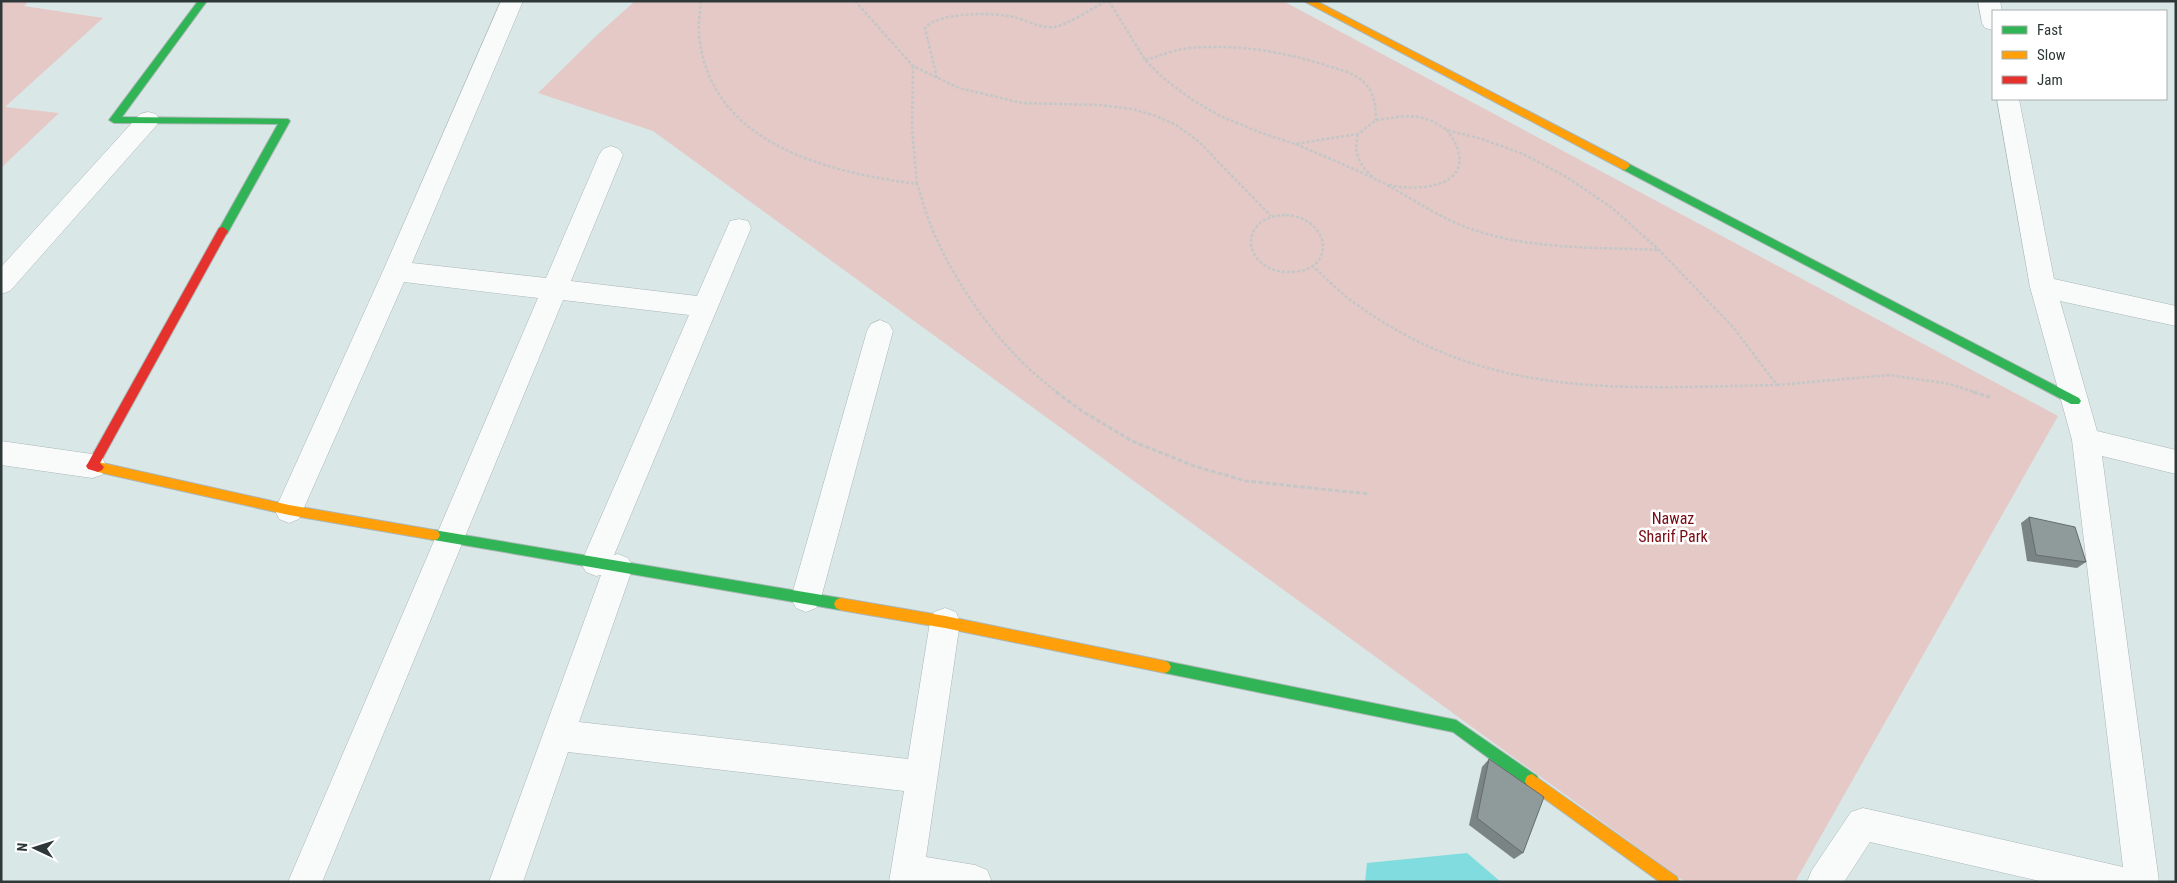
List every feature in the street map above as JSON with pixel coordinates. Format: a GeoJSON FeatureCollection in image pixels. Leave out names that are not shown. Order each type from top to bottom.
{"type":"FeatureCollection","features":[{"type":"Feature","properties":{"kind":"street"},"geometry":{"type":"LineString","coordinates":[[92,466],[285,121],[114,120],[203,1]]}},
{"type":"Feature","properties":{"kind":"street"},"geometry":{"type":"LineString","coordinates":[[289,510],[396,271],[512,1]]}},
{"type":"Feature","properties":{"kind":"street"},"geometry":{"type":"LineString","coordinates":[[1308,1],[2075,401]]}},
{"type":"Feature","properties":{"kind":"street"},"geometry":{"type":"LineString","coordinates":[[1989,1],[1992,18]]}},
{"type":"Feature","properties":{"kind":"street"},"geometry":{"type":"LineString","coordinates":[[2008,100],[2043,287],[2086,440],[2142,882]]}},
{"type":"Feature","properties":{"kind":"street"},"geometry":{"type":"LineString","coordinates":[[1,284],[148,120]]}},
{"type":"Feature","properties":{"kind":"street"},"geometry":{"type":"LineString","coordinates":[[305,882],[611,155]]}},
{"type":"Feature","properties":{"kind":"street"},"geometry":{"type":"LineString","coordinates":[[506,882],[558,735],[607,564],[705,307],[739,228]]}},
{"type":"Feature","properties":{"kind":"street"},"geometry":{"type":"LineString","coordinates":[[396,271],[705,307]]}},
{"type":"Feature","properties":{"kind":"street"},"geometry":{"type":"LineString","coordinates":[[2043,287],[2176,316]]}},
{"type":"Feature","properties":{"kind":"street"},"geometry":{"type":"LineString","coordinates":[[806,598],[880,330]]}},
{"type":"Feature","properties":{"kind":"street"},"geometry":{"type":"LineString","coordinates":[[2086,440],[2176,462]]}},
{"type":"Feature","properties":{"kind":"street"},"geometry":{"type":"LineString","coordinates":[[1,453],[92,466],[289,510],[945,622],[1456,726],[1672,882]]}},
{"type":"Feature","properties":{"kind":"street"},"geometry":{"type":"LineString","coordinates":[[945,622],[907,876],[975,882]]}},
{"type":"Feature","properties":{"kind":"street"},"geometry":{"type":"LineString","coordinates":[[558,735],[922,777]]}},
{"type":"Feature","properties":{"kind":"street"},"geometry":{"type":"LineString","coordinates":[[1824,882],[1863,824],[2119,882]]}},
{"type":"Feature","properties":{"kind":"path"},"geometry":{"type":"LineString","coordinates":[[701,1],[699,36],[707,69],[720,95],[744,123],[773,144],[808,161],[857,175],[917,184]]}},
{"type":"Feature","properties":{"kind":"path"},"geometry":{"type":"LineString","coordinates":[[855,1],[913,66],[968,91],[1022,103],[1099,105],[1132,109],[1156,116],[1176,125],[1198,141],[1271,216]]}},
{"type":"Feature","properties":{"kind":"path"},"geometry":{"type":"LineString","coordinates":[[937,78],[925,28],[929,23],[961,14],[1011,16],[1039,25],[1055,27],[1108,1],[1145,60],[1163,78],[1191,99],[1220,116],[1295,144],[1383,183],[1409,190],[1423,190],[1445,182],[1458,167],[1460,157],[1456,143],[1447,130]]}},
{"type":"Feature","properties":{"kind":"path"},"geometry":{"type":"LineString","coordinates":[[1145,60],[1187,48],[1206,47],[1257,48],[1296,56],[1347,72],[1358,78],[1368,87],[1372,94],[1376,107],[1376,120]]}},
{"type":"Feature","properties":{"kind":"path"},"geometry":{"type":"LineString","coordinates":[[913,66],[912,128],[917,184],[935,237],[961,286],[994,332],[1034,375],[1082,411],[1132,441],[1194,466],[1246,481],[1369,494]]}},
{"type":"Feature","properties":{"kind":"path"},"geometry":{"type":"LineString","coordinates":[[1295,144],[1358,134],[1376,120],[1405,116],[1419,117],[1432,121],[1447,130],[1482,138],[1507,148],[1565,176],[1611,207],[1659,250],[1733,327],[1777,386]]}},
{"type":"Feature","properties":{"kind":"path"},"geometry":{"type":"LineString","coordinates":[[1358,134],[1355,145],[1356,155],[1361,166],[1371,176],[1425,208],[1464,226],[1509,238],[1560,245],[1659,250]]}},
{"type":"Feature","properties":{"kind":"path"},"geometry":{"type":"LineString","coordinates":[[1271,216],[1294,216],[1306,221],[1316,228],[1323,238],[1324,249],[1320,259],[1313,266],[1304,271],[1290,273],[1276,271],[1264,266],[1253,255],[1249,242],[1251,231],[1259,222],[1271,216]]}},
{"type":"Feature","properties":{"kind":"path"},"geometry":{"type":"LineString","coordinates":[[1313,266],[1354,303],[1390,326],[1441,352],[1502,372],[1571,384],[1628,387],[1777,386],[1890,375],[1950,384],[1990,397]]}},
{"type":"Feature","properties":{"kind":"green space"},"geometry":{"type":"Polygon","coordinates":[[[1,1],[29,1],[24,6],[103,18],[5,107],[59,113],[1,168],[1,1]]]}},
{"type":"Feature","properties":{"kind":"green space","name":"Nawaz Sharif Park"},"geometry":{"type":"Polygon","coordinates":[[[635,1],[1283,1],[2058,416],[1795,882],[1685,882],[653,131],[538,93],[635,1]]]}},
{"type":"Feature","properties":{"kind":"water"},"geometry":{"type":"Polygon","coordinates":[[[1467,853],[1501,882],[1365,882],[1367,863],[1467,853]]]}},
{"type":"Feature","properties":{"kind":"building"},"geometry":{"type":"Polygon","coordinates":[[[2029,517],[2075,527],[2086,562],[2036,555],[2029,517]]]}},
{"type":"Feature","properties":{"kind":"building"},"geometry":{"type":"Polygon","coordinates":[[[1489,759],[1544,797],[1523,853],[1477,818],[1489,759]]]}},
{"type":"Feature","properties":{"kind":"traffic: fast"},"geometry":{"type":"LineString","coordinates":[[203,1],[114,120],[285,121],[223,231]]}},
{"type":"Feature","properties":{"kind":"traffic: fast"},"geometry":{"type":"LineString","coordinates":[[1625,166],[2075,401]]}},
{"type":"Feature","properties":{"kind":"traffic: fast"},"geometry":{"type":"LineString","coordinates":[[434,535],[840,604]]}},
{"type":"Feature","properties":{"kind":"traffic: fast"},"geometry":{"type":"LineString","coordinates":[[1165,667],[1456,726],[1532,781]]}},
{"type":"Feature","properties":{"kind":"traffic: slow"},"geometry":{"type":"LineString","coordinates":[[1308,1],[1625,166]]}},
{"type":"Feature","properties":{"kind":"traffic: slow"},"geometry":{"type":"LineString","coordinates":[[98,467],[289,510],[434,535]]}},
{"type":"Feature","properties":{"kind":"traffic: slow"},"geometry":{"type":"LineString","coordinates":[[840,604],[945,622],[1165,667]]}},
{"type":"Feature","properties":{"kind":"traffic: slow"},"geometry":{"type":"LineString","coordinates":[[1532,781],[1672,882]]}},
{"type":"Feature","properties":{"kind":"traffic: jam"},"geometry":{"type":"LineString","coordinates":[[98,467],[92,466],[223,231]]}}]}
